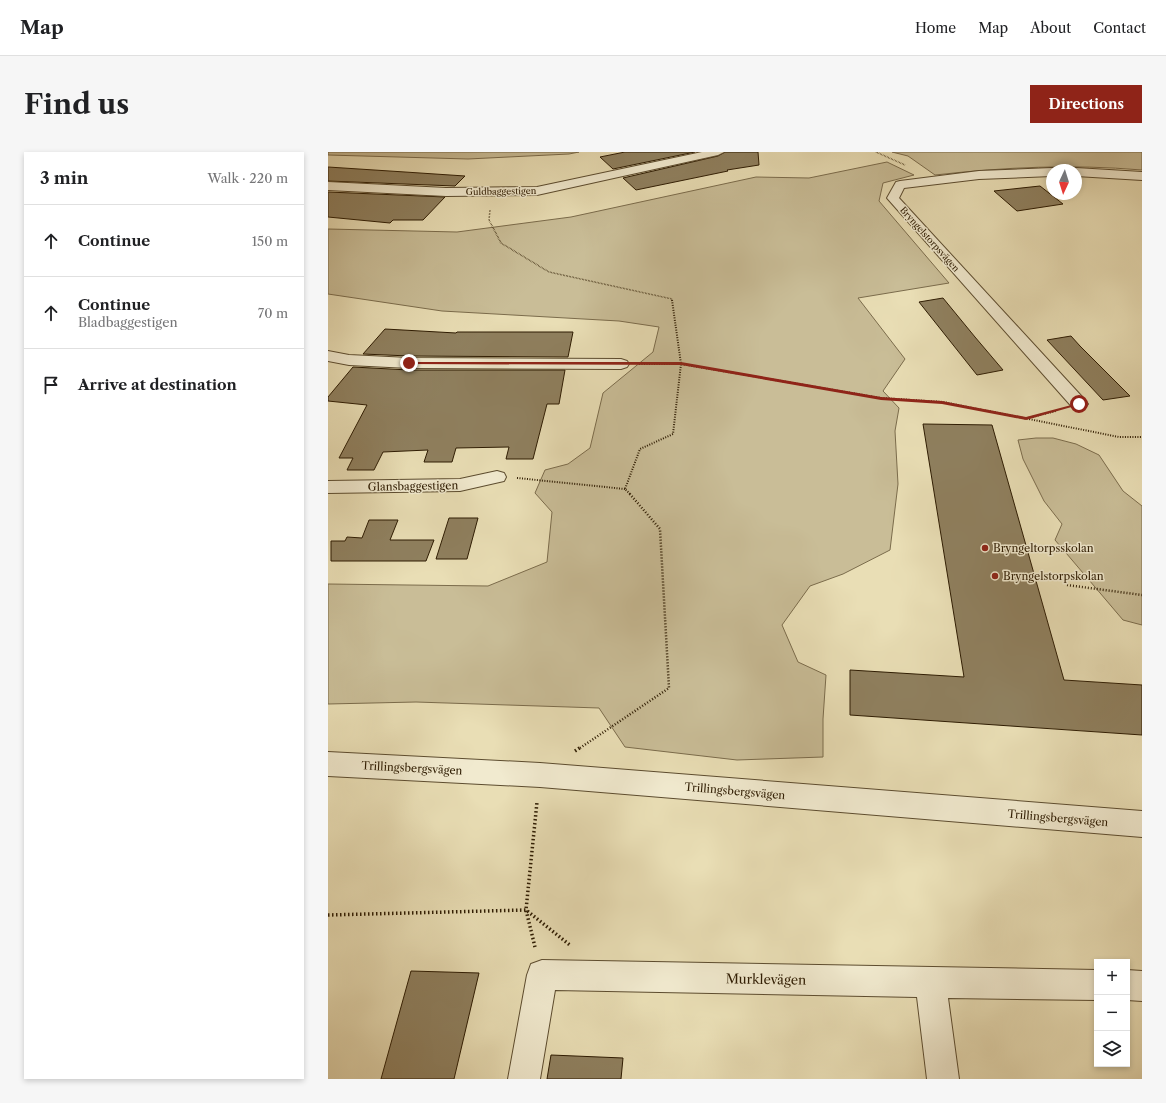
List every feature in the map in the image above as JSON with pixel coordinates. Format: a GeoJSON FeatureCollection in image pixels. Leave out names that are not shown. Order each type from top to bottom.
{"type":"FeatureCollection","features":[{"type":"Feature","properties":{"kind":"street","name":"Guldbaggestigen"},"geometry":{"type":"LineString","coordinates":[[328,186],[446,192],[537,191],[718,152]]}},
{"type":"Feature","properties":{"kind":"street","name":"Bryngelstorpsvägen"},"geometry":{"type":"LineString","coordinates":[[1046,172],[979,174],[900,185],[893,198],[1079,404]]}},
{"type":"Feature","properties":{"kind":"street"},"geometry":{"type":"LineString","coordinates":[[1082,172],[1142,176]]}},
{"type":"Feature","properties":{"kind":"street"},"geometry":{"type":"LineString","coordinates":[[328,356],[349,360],[409,363],[621,364]]}},
{"type":"Feature","properties":{"kind":"street","name":"Glansbaggestigen"},"geometry":{"type":"LineString","coordinates":[[328,487],[460,485],[497,476]]}},
{"type":"Feature","properties":{"kind":"street","name":"Trillingsbergsvägen"},"geometry":{"type":"LineString","coordinates":[[328,764],[540,774],[1142,824]]}},
{"type":"Feature","properties":{"kind":"street"},"geometry":{"type":"LineString","coordinates":[[524,1079],[542,974]]}},
{"type":"Feature","properties":{"kind":"street","name":"Murklevägen"},"geometry":{"type":"LineString","coordinates":[[542,974],[1094,985]]}},
{"type":"Feature","properties":{"kind":"street"},"geometry":{"type":"LineString","coordinates":[[930,982],[943,1079]]}},
{"type":"Feature","properties":{"kind":"street"},"geometry":{"type":"LineString","coordinates":[[1130,986],[1142,986]]}},
{"type":"Feature","properties":{"kind":"path"},"geometry":{"type":"LineString","coordinates":[[491,191],[489,220],[501,243],[549,272],[672,298],[681,364],[673,434],[640,449],[625,489]]}},
{"type":"Feature","properties":{"kind":"path"},"geometry":{"type":"LineString","coordinates":[[621,364],[681,364],[881,398],[942,402],[1119,437],[1142,438]]}},
{"type":"Feature","properties":{"kind":"path"},"geometry":{"type":"LineString","coordinates":[[1026,419],[1079,404]]}},
{"type":"Feature","properties":{"kind":"path"},"geometry":{"type":"LineString","coordinates":[[497,476],[625,489],[660,529],[669,688],[540,774],[526,910],[542,974]]}},
{"type":"Feature","properties":{"kind":"path"},"geometry":{"type":"LineString","coordinates":[[1067,585],[1142,595]]}},
{"type":"Feature","properties":{"kind":"path"},"geometry":{"type":"LineString","coordinates":[[328,915],[526,910],[573,948]]}},
{"type":"Feature","properties":{"kind":"shaded area"},"geometry":{"type":"Polygon","coordinates":[[[328,152],[579,152],[569,154],[468,159],[328,155],[328,152]]]}},
{"type":"Feature","properties":{"kind":"shaded area"},"geometry":{"type":"Polygon","coordinates":[[[892,152],[1142,152],[1142,170],[1082,167],[1082,164],[1046,164],[1046,167],[1013,168],[935,175],[908,156],[892,152]]]}},
{"type":"Feature","properties":{"kind":"shaded area"},"geometry":{"type":"Polygon","coordinates":[[[887,162],[914,175],[883,183],[879,201],[949,283],[858,298],[905,359],[883,391],[899,408],[895,431],[898,484],[890,550],[843,574],[810,586],[782,625],[798,662],[826,675],[823,719],[823,757],[737,760],[625,747],[599,708],[416,702],[328,704],[328,584],[488,586],[547,562],[552,512],[535,493],[545,470],[568,464],[590,448],[603,393],[653,352],[659,327],[619,321],[442,311],[328,294],[328,229],[457,232],[571,217],[756,177],[809,178],[887,162]]]}},
{"type":"Feature","properties":{"kind":"shaded area"},"geometry":{"type":"Polygon","coordinates":[[[1053,438],[1076,444],[1099,455],[1123,491],[1142,506],[1142,625],[1123,620],[1055,540],[1062,524],[1044,501],[1023,459],[1018,440],[1053,438]]]}},
{"type":"Feature","properties":{"kind":"building"},"geometry":{"type":"Polygon","coordinates":[[[625,152],[695,152],[613,169],[600,157],[625,152]]]}},
{"type":"Feature","properties":{"kind":"building"},"geometry":{"type":"Polygon","coordinates":[[[725,152],[758,152],[759,165],[727,170],[728,171],[636,190],[623,178],[718,156],[725,152]]]}},
{"type":"Feature","properties":{"kind":"building"},"geometry":{"type":"Polygon","coordinates":[[[328,167],[465,176],[455,186],[328,181],[328,167]]]}},
{"type":"Feature","properties":{"kind":"building"},"geometry":{"type":"Polygon","coordinates":[[[1040,186],[1046,191],[1046,200],[1058,200],[1063,204],[1017,211],[994,191],[1040,186]]]}},
{"type":"Feature","properties":{"kind":"building"},"geometry":{"type":"Polygon","coordinates":[[[328,192],[445,197],[423,220],[393,220],[390,223],[328,217],[328,192]]]}},
{"type":"Feature","properties":{"kind":"building"},"geometry":{"type":"Polygon","coordinates":[[[943,298],[1003,370],[977,375],[919,302],[943,298]]]}},
{"type":"Feature","properties":{"kind":"building"},"geometry":{"type":"Polygon","coordinates":[[[385,329],[456,333],[573,332],[568,357],[409,356],[363,354],[385,329]]]}},
{"type":"Feature","properties":{"kind":"building"},"geometry":{"type":"Polygon","coordinates":[[[1071,336],[1130,396],[1103,400],[1047,340],[1071,336]]]}},
{"type":"Feature","properties":{"kind":"building"},"geometry":{"type":"Polygon","coordinates":[[[353,367],[409,370],[565,370],[559,404],[547,404],[533,459],[506,459],[509,447],[456,448],[452,462],[424,462],[428,450],[383,452],[374,470],[347,470],[353,458],[339,458],[367,405],[328,401],[328,397],[353,367]]]}},
{"type":"Feature","properties":{"kind":"building","name":"Bryngeltorpsskolan"},"geometry":{"type":"Polygon","coordinates":[[[923,424],[992,425],[1064,680],[1142,685],[1142,735],[850,715],[850,670],[964,677],[923,424]]]}},
{"type":"Feature","properties":{"kind":"building"},"geometry":{"type":"Polygon","coordinates":[[[449,518],[478,518],[467,559],[436,559],[449,518]]]}},
{"type":"Feature","properties":{"kind":"building"},"geometry":{"type":"Polygon","coordinates":[[[369,520],[398,520],[390,540],[434,540],[426,561],[331,561],[331,541],[345,541],[347,537],[362,538],[369,520]]]}},
{"type":"Feature","properties":{"kind":"building"},"geometry":{"type":"Polygon","coordinates":[[[411,971],[479,973],[454,1079],[381,1079],[411,971]]]}},
{"type":"Feature","properties":{"kind":"building"},"geometry":{"type":"Polygon","coordinates":[[[551,1055],[623,1058],[621,1079],[547,1079],[551,1055]]]}},
{"type":"Feature","properties":{"kind":"place","name":"Bryngeltorpsskolan"},"geometry":{"type":"Point","coordinates":[985,548]}},
{"type":"Feature","properties":{"kind":"place","name":"Bryngelstorpskolan"},"geometry":{"type":"Point","coordinates":[995,576]}},
{"type":"Feature","properties":{"kind":"route"},"geometry":{"type":"LineString","coordinates":[[409,363],[681,364],[881,398],[942,402],[1026,419],[1079,404]]}}]}
